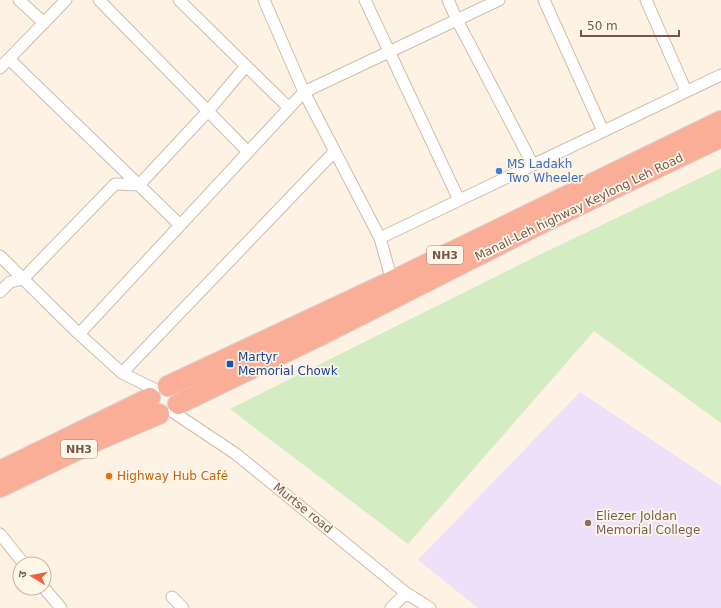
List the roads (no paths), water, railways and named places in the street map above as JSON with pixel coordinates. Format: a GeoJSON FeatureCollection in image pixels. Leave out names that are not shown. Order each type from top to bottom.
{"type":"FeatureCollection","features":[{"type":"Feature","properties":{"kind":"highway","name":"Manali-Leh highway Keylong Leh Road"},"geometry":{"type":"LineString","coordinates":[[0,487],[98,440],[164,400],[392,281],[721,122]]}},
{"type":"Feature","properties":{"kind":"highway","name":"Manali-Leh highway Keylong Leh Road"},"geometry":{"type":"LineString","coordinates":[[0,471],[164,400],[319,336],[546,221],[721,137]]}},
{"type":"Feature","properties":{"kind":"street"},"geometry":{"type":"LineString","coordinates":[[18,0],[44,23]]}},
{"type":"Feature","properties":{"kind":"street"},"geometry":{"type":"LineString","coordinates":[[0,68],[66,0]]}},
{"type":"Feature","properties":{"kind":"street"},"geometry":{"type":"LineString","coordinates":[[99,0],[248,152]]}},
{"type":"Feature","properties":{"kind":"street"},"geometry":{"type":"LineString","coordinates":[[179,0],[289,108]]}},
{"type":"Feature","properties":{"kind":"street"},"geometry":{"type":"LineString","coordinates":[[264,0],[304,92],[380,238],[392,281]]}},
{"type":"Feature","properties":{"kind":"street"},"geometry":{"type":"LineString","coordinates":[[365,0],[459,200]]}},
{"type":"Feature","properties":{"kind":"street"},"geometry":{"type":"LineString","coordinates":[[448,0],[456,20],[533,165]]}},
{"type":"Feature","properties":{"kind":"street"},"geometry":{"type":"LineString","coordinates":[[79,334],[304,92],[499,0]]}},
{"type":"Feature","properties":{"kind":"street"},"geometry":{"type":"LineString","coordinates":[[544,0],[603,131]]}},
{"type":"Feature","properties":{"kind":"street"},"geometry":{"type":"LineString","coordinates":[[646,0],[686,91]]}},
{"type":"Feature","properties":{"kind":"street"},"geometry":{"type":"LineString","coordinates":[[9,59],[180,225]]}},
{"type":"Feature","properties":{"kind":"street"},"geometry":{"type":"LineString","coordinates":[[0,292],[10,282],[24,279],[115,184],[139,185],[208,111],[246,66]]}},
{"type":"Feature","properties":{"kind":"street"},"geometry":{"type":"LineString","coordinates":[[380,238],[721,75]]}},
{"type":"Feature","properties":{"kind":"street"},"geometry":{"type":"LineString","coordinates":[[122,373],[335,151]]}},
{"type":"Feature","properties":{"kind":"street","name":"Murtse road"},"geometry":{"type":"LineString","coordinates":[[0,256],[79,334],[122,373],[164,400],[236,454],[406,593],[430,608]]}},
{"type":"Feature","properties":{"kind":"street"},"geometry":{"type":"LineString","coordinates":[[0,534],[18,556]]}},
{"type":"Feature","properties":{"kind":"street"},"geometry":{"type":"LineString","coordinates":[[391,608],[406,593]]}},
{"type":"Feature","properties":{"kind":"street"},"geometry":{"type":"LineString","coordinates":[[51,596],[61,608]]}},
{"type":"Feature","properties":{"kind":"street"},"geometry":{"type":"LineString","coordinates":[[172,597],[184,608]]}},
{"type":"Feature","properties":{"kind":"place","name":"MS Ladakh Two Wheeler"},"geometry":{"type":"Point","coordinates":[499,171]}},
{"type":"Feature","properties":{"kind":"place","name":"Martyr Memorial Chowk"},"geometry":{"type":"Point","coordinates":[230,364]}},
{"type":"Feature","properties":{"kind":"place","name":"Highway Hub Café"},"geometry":{"type":"Point","coordinates":[109,476]}},
{"type":"Feature","properties":{"kind":"place","name":"Eliezer Joldan Memorial College"},"geometry":{"type":"Point","coordinates":[588,523]}}]}
